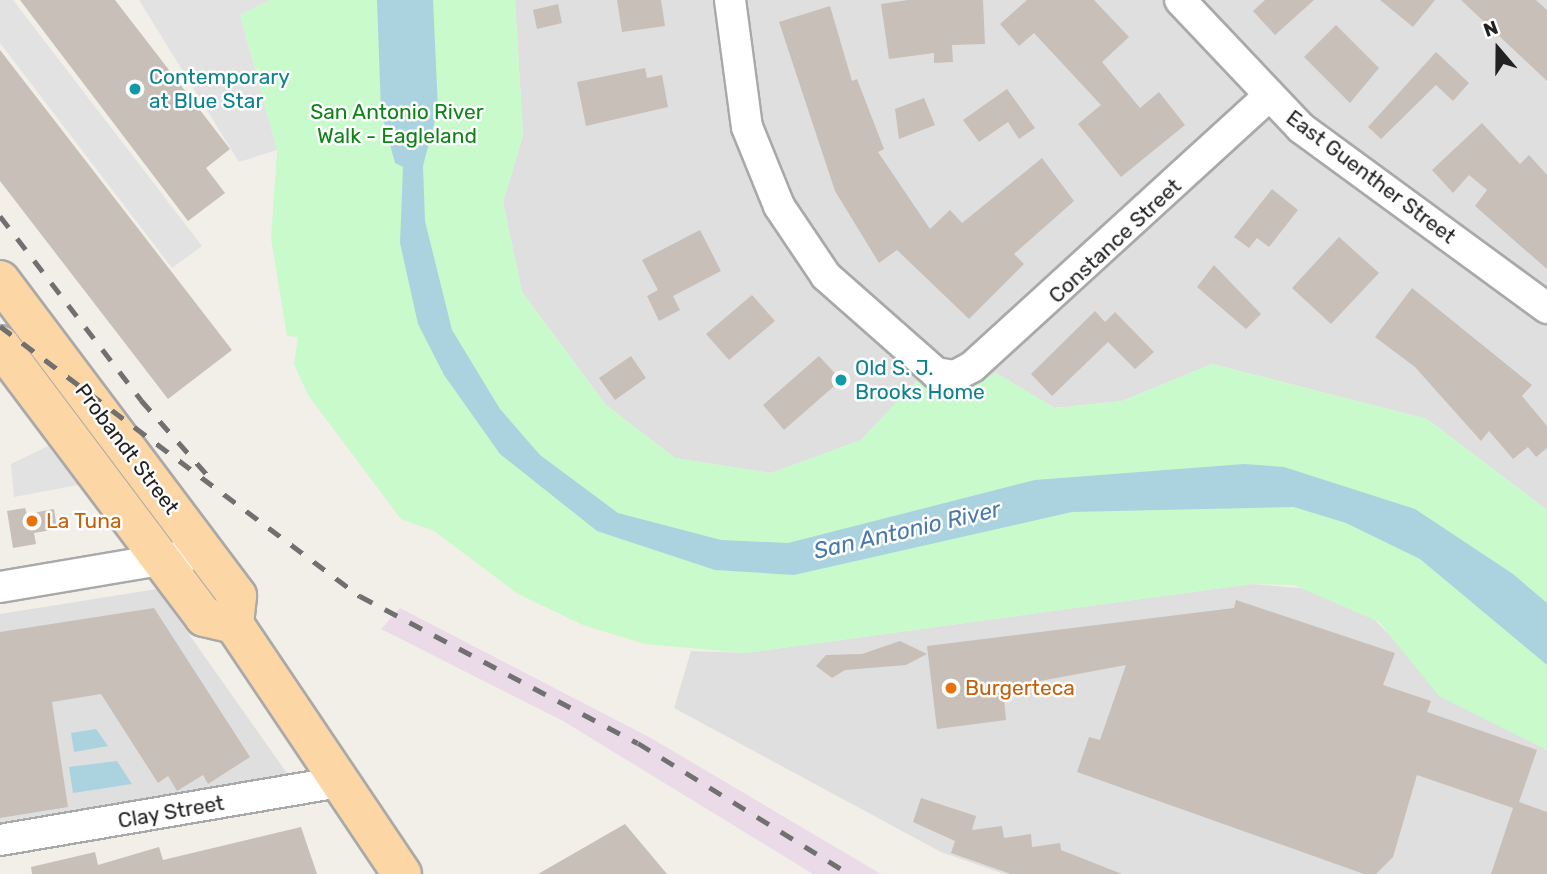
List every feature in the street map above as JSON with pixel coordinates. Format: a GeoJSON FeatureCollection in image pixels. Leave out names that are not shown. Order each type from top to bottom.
{"type":"FeatureCollection","features":[{"type":"Feature","properties":{"kind":"main road","name":"Probandt Street"},"geometry":{"type":"LineString","coordinates":[[0,280],[237,596],[234,624],[204,617],[0,345]]}},
{"type":"Feature","properties":{"kind":"main road"},"geometry":{"type":"LineString","coordinates":[[234,624],[402,874]]}},
{"type":"Feature","properties":{"kind":"street","name":"Constance Street"},"geometry":{"type":"LineString","coordinates":[[730,0],[747,127],[779,206],[855,307],[936,373],[955,376],[1084,271],[1268,97]]}},
{"type":"Feature","properties":{"kind":"street","name":"East Guenther Street"},"geometry":{"type":"LineString","coordinates":[[1180,0],[1268,97],[1547,308]]}},
{"type":"Feature","properties":{"kind":"street"},"geometry":{"type":"LineString","coordinates":[[0,587],[206,552]]}},
{"type":"Feature","properties":{"kind":"street","name":"Clay Street"},"geometry":{"type":"LineString","coordinates":[[0,840],[341,782]]}},
{"type":"Feature","properties":{"kind":"shaded area"},"geometry":{"type":"Polygon","coordinates":[[[0,0],[13,0],[202,246],[172,268],[0,43],[0,0]]]}},
{"type":"Feature","properties":{"kind":"shaded area"},"geometry":{"type":"Polygon","coordinates":[[[139,0],[270,0],[240,15],[277,150],[239,162],[139,0]]]}},
{"type":"Feature","properties":{"kind":"shaded area"},"geometry":{"type":"Polygon","coordinates":[[[515,0],[1547,0],[1547,510],[1427,419],[1212,364],[1122,401],[1054,408],[996,373],[961,393],[916,382],[861,440],[771,473],[675,458],[606,405],[522,292],[503,202],[523,135],[515,0]]]}},
{"type":"Feature","properties":{"kind":"shaded area"},"geometry":{"type":"Polygon","coordinates":[[[48,446],[78,485],[14,497],[11,464],[48,446]]]}},
{"type":"Feature","properties":{"kind":"shaded area"},"geometry":{"type":"Polygon","coordinates":[[[1251,584],[1311,589],[1373,618],[1407,653],[1547,750],[1547,874],[1004,874],[941,852],[674,708],[691,651],[745,653],[1251,584]]]}},
{"type":"Feature","properties":{"kind":"shaded area"},"geometry":{"type":"Polygon","coordinates":[[[157,589],[289,776],[0,822],[0,614],[157,589]]]}},
{"type":"Feature","properties":{"kind":"shaded area"},"geometry":{"type":"Polygon","coordinates":[[[400,608],[651,738],[881,874],[813,874],[563,721],[381,629],[400,608]]]}},
{"type":"Feature","properties":{"kind":"green space","name":"San Antonio River Walk - Eagleland"},"geometry":{"type":"Polygon","coordinates":[[[270,0],[515,0],[523,135],[503,202],[522,292],[606,405],[675,458],[771,473],[861,440],[916,381],[961,393],[996,373],[1055,408],[1122,401],[1212,364],[1427,419],[1547,510],[1547,750],[1439,696],[1379,622],[1294,585],[1251,584],[745,653],[645,644],[583,625],[518,594],[434,531],[401,519],[308,395],[294,364],[298,337],[287,336],[271,238],[277,150],[240,15],[270,0]]]}},
{"type":"Feature","properties":{"kind":"water","name":"San Antonio River"},"geometry":{"type":"Polygon","coordinates":[[[377,0],[433,0],[438,109],[423,166],[425,221],[452,330],[500,409],[540,455],[618,513],[721,540],[788,543],[1035,480],[1244,464],[1284,467],[1415,509],[1513,574],[1547,603],[1547,665],[1420,559],[1346,523],[1294,507],[1072,512],[794,575],[715,570],[597,531],[500,454],[444,375],[418,324],[400,243],[403,167],[395,163],[381,111],[377,0]]]}},
{"type":"Feature","properties":{"kind":"water"},"geometry":{"type":"Polygon","coordinates":[[[96,729],[108,746],[74,752],[71,733],[96,729]]]}},
{"type":"Feature","properties":{"kind":"water"},"geometry":{"type":"Polygon","coordinates":[[[117,761],[132,784],[73,793],[69,767],[117,761]]]}},
{"type":"Feature","properties":{"kind":"building","name":"Contemporary at Blue Star"},"geometry":{"type":"Polygon","coordinates":[[[20,0],[115,0],[230,149],[206,168],[225,193],[188,221],[20,0]]]}},
{"type":"Feature","properties":{"kind":"building"},"geometry":{"type":"Polygon","coordinates":[[[617,0],[661,0],[665,26],[622,32],[617,0]]]}},
{"type":"Feature","properties":{"kind":"building"},"geometry":{"type":"Polygon","coordinates":[[[908,0],[983,0],[985,44],[952,45],[953,62],[934,63],[934,53],[889,59],[881,4],[908,0]]]}},
{"type":"Feature","properties":{"kind":"building"},"geometry":{"type":"Polygon","coordinates":[[[1027,0],[1094,0],[1129,37],[1102,62],[1140,108],[1159,92],[1185,125],[1121,177],[1078,124],[1101,105],[1034,33],[1019,46],[1000,24],[1027,0]]]}},
{"type":"Feature","properties":{"kind":"building"},"geometry":{"type":"Polygon","coordinates":[[[1265,0],[1314,0],[1275,35],[1253,11],[1265,0]]]}},
{"type":"Feature","properties":{"kind":"building"},"geometry":{"type":"Polygon","coordinates":[[[1380,0],[1435,0],[1413,27],[1380,0]]]}},
{"type":"Feature","properties":{"kind":"building"},"geometry":{"type":"Polygon","coordinates":[[[1461,0],[1536,0],[1547,10],[1547,81],[1461,0]]]}},
{"type":"Feature","properties":{"kind":"building"},"geometry":{"type":"Polygon","coordinates":[[[558,4],[562,23],[537,29],[533,10],[558,4]]]}},
{"type":"Feature","properties":{"kind":"building"},"geometry":{"type":"Polygon","coordinates":[[[830,6],[852,81],[857,79],[884,149],[878,152],[930,229],[950,210],[962,223],[1042,158],[1074,201],[1014,254],[1024,264],[969,319],[897,250],[879,263],[835,191],[779,22],[830,6]]]}},
{"type":"Feature","properties":{"kind":"building"},"geometry":{"type":"Polygon","coordinates":[[[1336,25],[1379,68],[1350,103],[1304,57],[1336,25]]]}},
{"type":"Feature","properties":{"kind":"building"},"geometry":{"type":"Polygon","coordinates":[[[0,50],[232,350],[168,399],[0,181],[0,50]]]}},
{"type":"Feature","properties":{"kind":"building"},"geometry":{"type":"Polygon","coordinates":[[[1436,52],[1469,83],[1453,101],[1436,85],[1381,139],[1368,127],[1436,52]]]}},
{"type":"Feature","properties":{"kind":"building"},"geometry":{"type":"Polygon","coordinates":[[[645,68],[647,78],[662,75],[668,107],[586,126],[577,82],[645,68]]]}},
{"type":"Feature","properties":{"kind":"building"},"geometry":{"type":"Polygon","coordinates":[[[1007,89],[1035,128],[1019,139],[1008,122],[979,142],[963,120],[1007,89]]]}},
{"type":"Feature","properties":{"kind":"building"},"geometry":{"type":"Polygon","coordinates":[[[924,98],[935,125],[899,139],[895,109],[924,98]]]}},
{"type":"Feature","properties":{"kind":"building"},"geometry":{"type":"Polygon","coordinates":[[[1482,123],[1520,164],[1529,155],[1547,175],[1547,269],[1475,206],[1487,190],[1469,175],[1453,193],[1432,170],[1482,123]]]}},
{"type":"Feature","properties":{"kind":"building"},"geometry":{"type":"Polygon","coordinates":[[[1272,189],[1298,210],[1269,247],[1257,238],[1249,248],[1234,237],[1272,189]]]}},
{"type":"Feature","properties":{"kind":"building"},"geometry":{"type":"Polygon","coordinates":[[[700,230],[721,271],[673,296],[680,310],[659,321],[647,296],[658,290],[642,260],[700,230]]]}},
{"type":"Feature","properties":{"kind":"building"},"geometry":{"type":"Polygon","coordinates":[[[1339,237],[1379,273],[1331,324],[1292,288],[1339,237]]]}},
{"type":"Feature","properties":{"kind":"building"},"geometry":{"type":"Polygon","coordinates":[[[1214,265],[1261,314],[1246,329],[1197,287],[1214,265]]]}},
{"type":"Feature","properties":{"kind":"building"},"geometry":{"type":"Polygon","coordinates":[[[1412,288],[1532,385],[1522,396],[1547,426],[1547,448],[1536,457],[1528,447],[1513,459],[1489,431],[1481,441],[1415,367],[1375,337],[1412,288]]]}},
{"type":"Feature","properties":{"kind":"building"},"geometry":{"type":"Polygon","coordinates":[[[752,295],[775,321],[729,360],[706,334],[752,295]]]}},
{"type":"Feature","properties":{"kind":"building"},"geometry":{"type":"Polygon","coordinates":[[[1095,311],[1105,322],[1115,312],[1154,352],[1135,369],[1108,342],[1052,396],[1031,374],[1095,311]]]}},
{"type":"Feature","properties":{"kind":"building"},"geometry":{"type":"Polygon","coordinates":[[[631,356],[646,378],[615,400],[599,378],[631,356]]]}},
{"type":"Feature","properties":{"kind":"building"},"geometry":{"type":"Polygon","coordinates":[[[819,356],[841,380],[784,430],[763,405],[819,356]]]}},
{"type":"Feature","properties":{"kind":"building","name":"La Tuna"},"geometry":{"type":"Polygon","coordinates":[[[25,508],[27,514],[54,509],[57,529],[34,533],[36,544],[13,548],[7,511],[25,508]]]}},
{"type":"Feature","properties":{"kind":"building"},"geometry":{"type":"Polygon","coordinates":[[[1236,600],[1395,653],[1383,685],[1431,701],[1427,712],[1537,750],[1519,802],[1547,812],[1547,874],[1491,874],[1513,808],[1417,775],[1393,857],[1376,874],[1364,874],[1077,772],[1089,737],[1100,740],[1126,665],[1003,688],[1006,720],[937,729],[927,646],[1234,608],[1236,600]]]}},
{"type":"Feature","properties":{"kind":"building"},"geometry":{"type":"Polygon","coordinates":[[[154,608],[250,757],[208,784],[203,775],[177,791],[168,776],[158,783],[101,694],[52,702],[68,807],[0,818],[0,632],[154,608]]]}},
{"type":"Feature","properties":{"kind":"building"},"geometry":{"type":"Polygon","coordinates":[[[900,641],[927,654],[906,665],[845,670],[832,678],[816,666],[826,655],[862,654],[900,641]]]}},
{"type":"Feature","properties":{"kind":"building"},"geometry":{"type":"Polygon","coordinates":[[[921,798],[976,816],[972,830],[1002,826],[1004,838],[1031,834],[1032,847],[1060,843],[1061,850],[1122,874],[1011,874],[951,853],[955,841],[913,822],[921,798]]]}},
{"type":"Feature","properties":{"kind":"building"},"geometry":{"type":"Polygon","coordinates":[[[625,824],[667,874],[538,874],[625,824]]]}},
{"type":"Feature","properties":{"kind":"building"},"geometry":{"type":"Polygon","coordinates":[[[301,827],[317,874],[32,874],[31,867],[95,852],[98,865],[159,847],[163,860],[301,827]]]}},
{"type":"Feature","properties":{"kind":"railway"},"geometry":{"type":"LineString","coordinates":[[0,216],[141,400],[210,478]]}},
{"type":"Feature","properties":{"kind":"railway"},"geometry":{"type":"LineString","coordinates":[[0,326],[360,596],[638,743],[849,874]]}},
{"type":"Feature","properties":{"kind":"place","name":"Contemporary at Blue Star"},"geometry":{"type":"Point","coordinates":[135,89]}},
{"type":"Feature","properties":{"kind":"place","name":"Old S. J. Brooks Home"},"geometry":{"type":"Point","coordinates":[841,380]}},
{"type":"Feature","properties":{"kind":"place","name":"La Tuna"},"geometry":{"type":"Point","coordinates":[32,521]}},
{"type":"Feature","properties":{"kind":"place","name":"Burgerteca"},"geometry":{"type":"Point","coordinates":[951,688]}}]}
